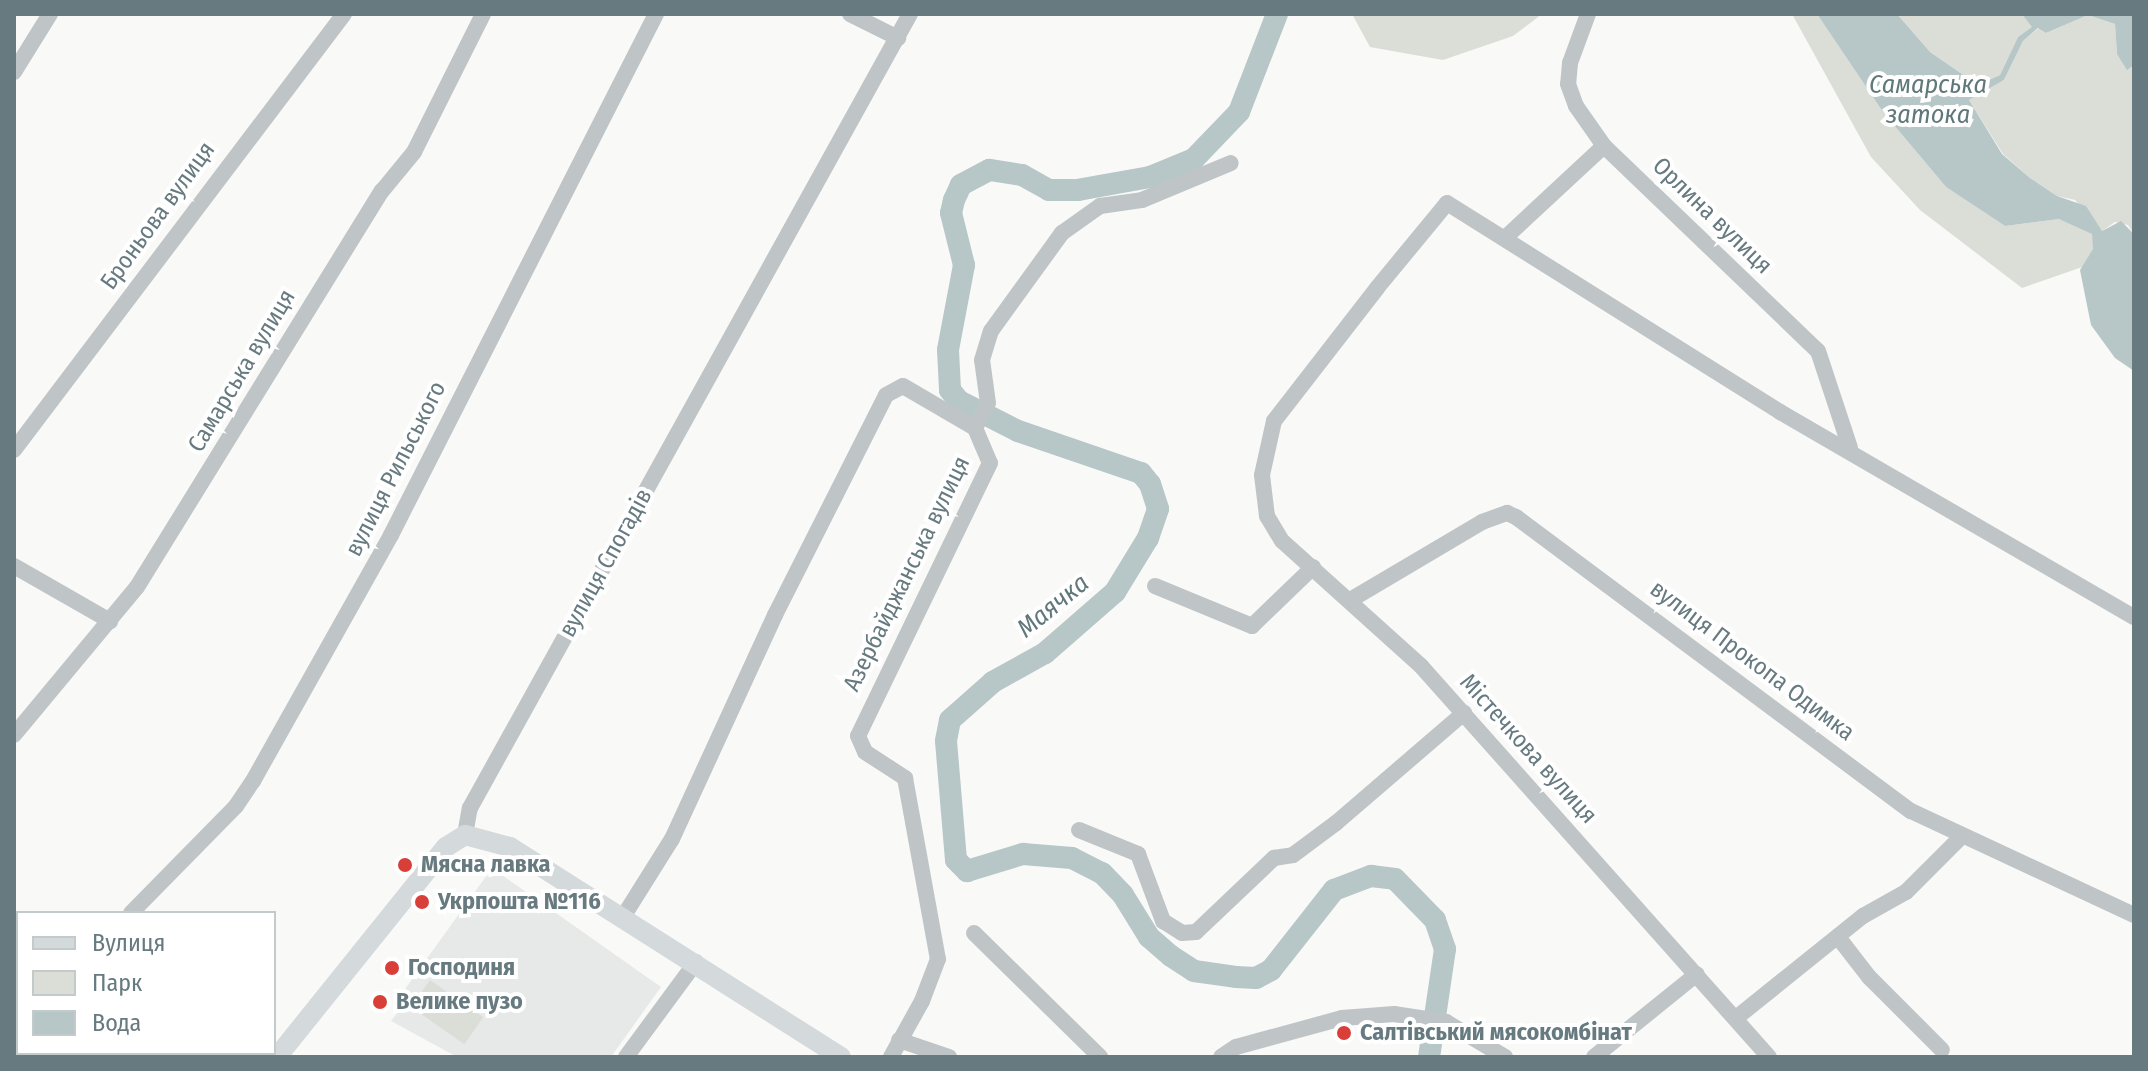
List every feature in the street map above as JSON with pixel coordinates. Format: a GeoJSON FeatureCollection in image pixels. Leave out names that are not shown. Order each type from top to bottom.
{"type":"FeatureCollection","features":[{"type":"Feature","properties":{"kind":"main road"},"geometry":{"type":"LineString","coordinates":[[277,1057],[446,847],[465,835],[510,847],[696,962],[841,1057]]}},
{"type":"Feature","properties":{"kind":"street"},"geometry":{"type":"LineString","coordinates":[[14,72],[50,14]]}},
{"type":"Feature","properties":{"kind":"street","name":"Броньова вулиця"},"geometry":{"type":"LineString","coordinates":[[14,450],[344,14]]}},
{"type":"Feature","properties":{"kind":"street","name":"Самарська вулиця"},"geometry":{"type":"LineString","coordinates":[[14,735],[110,621],[183,514],[382,191],[414,152],[483,14]]}},
{"type":"Feature","properties":{"kind":"street","name":"вулиця Рильського"},"geometry":{"type":"LineString","coordinates":[[133,911],[236,806],[260,769],[391,535],[656,14]]}},
{"type":"Feature","properties":{"kind":"street"},"geometry":{"type":"LineString","coordinates":[[850,14],[898,38]]}},
{"type":"Feature","properties":{"kind":"street","name":"вулиця Спогадів"},"geometry":{"type":"LineString","coordinates":[[465,835],[470,808],[910,14]]}},
{"type":"Feature","properties":{"kind":"street","name":"Орлина вулиця"},"geometry":{"type":"LineString","coordinates":[[1588,14],[1568,84],[1576,106],[1604,146],[1818,351],[1850,448]]}},
{"type":"Feature","properties":{"kind":"street"},"geometry":{"type":"LineString","coordinates":[[1604,146],[1507,236],[1780,412],[1850,448],[2007,547],[2134,617]]}},
{"type":"Feature","properties":{"kind":"street"},"geometry":{"type":"LineString","coordinates":[[978,424],[988,403],[982,360],[991,331],[1062,233],[1100,206],[1142,200],[1231,163]]}},
{"type":"Feature","properties":{"kind":"street","name":"Містечкова вулиця"},"geometry":{"type":"LineString","coordinates":[[1507,236],[1447,203],[1274,421],[1262,475],[1267,516],[1282,541],[1352,599],[1464,713],[1769,1057]]}},
{"type":"Feature","properties":{"kind":"street","name":"Азербайджанська вулиця"},"geometry":{"type":"LineString","coordinates":[[623,917],[683,816],[775,615],[886,395],[903,386],[978,424],[990,463],[858,736],[865,752],[905,778],[938,959],[891,1057]]}},
{"type":"Feature","properties":{"kind":"street","name":"вулиця Прокопа Одимка"},"geometry":{"type":"LineString","coordinates":[[1352,599],[1482,522],[1507,513],[1911,811],[2134,915]]}},
{"type":"Feature","properties":{"kind":"street"},"geometry":{"type":"LineString","coordinates":[[14,566],[110,621]]}},
{"type":"Feature","properties":{"kind":"street"},"geometry":{"type":"LineString","coordinates":[[1155,586],[1252,626],[1313,567]]}},
{"type":"Feature","properties":{"kind":"street"},"geometry":{"type":"LineString","coordinates":[[1079,830],[1138,854],[1163,921],[1182,933],[1196,932],[1274,858],[1293,855],[1336,823],[1464,713]]}},
{"type":"Feature","properties":{"kind":"street"},"geometry":{"type":"LineString","coordinates":[[1736,1018],[1838,937],[1906,892],[1962,836]]}},
{"type":"Feature","properties":{"kind":"street"},"geometry":{"type":"LineString","coordinates":[[974,933],[1100,1057]]}},
{"type":"Feature","properties":{"kind":"street"},"geometry":{"type":"LineString","coordinates":[[1838,937],[1869,977],[1942,1050]]}},
{"type":"Feature","properties":{"kind":"street"},"geometry":{"type":"LineString","coordinates":[[626,1057],[696,962]]}},
{"type":"Feature","properties":{"kind":"street"},"geometry":{"type":"LineString","coordinates":[[1594,1057],[1697,974]]}},
{"type":"Feature","properties":{"kind":"street"},"geometry":{"type":"LineString","coordinates":[[1221,1057],[1236,1047],[1342,1018],[1427,1018],[1446,1022],[1505,1057]]}},
{"type":"Feature","properties":{"kind":"street"},"geometry":{"type":"LineString","coordinates":[[899,1040],[949,1057]]}},
{"type":"Feature","properties":{"kind":"shaded area"},"geometry":{"type":"Polygon","coordinates":[[[492,868],[661,987],[611,1057],[457,1057],[391,1021],[401,1008],[395,1003],[492,868]]]}},
{"type":"Feature","properties":{"kind":"green space"},"geometry":{"type":"Polygon","coordinates":[[[1352,14],[1542,14],[1513,36],[1443,60],[1370,47],[1352,14]]]}},
{"type":"Feature","properties":{"kind":"green space"},"geometry":{"type":"Polygon","coordinates":[[[1792,14],[1817,14],[1883,112],[1946,187],[2005,226],[2059,219],[2084,227],[2092,234],[2094,249],[2088,265],[2022,288],[1920,210],[1871,157],[1792,14]]]}},
{"type":"Feature","properties":{"kind":"green space"},"geometry":{"type":"Polygon","coordinates":[[[1897,14],[2022,14],[2033,27],[2018,37],[2000,75],[1978,85],[1930,52],[1897,14]]]}},
{"type":"Feature","properties":{"kind":"green space"},"geometry":{"type":"Polygon","coordinates":[[[2088,15],[2115,24],[2117,54],[2134,65],[2134,234],[2128,225],[2115,222],[2102,231],[2075,200],[2057,196],[2030,178],[2003,154],[1969,100],[2004,80],[2023,41],[2039,28],[2046,33],[2088,15]]]}},
{"type":"Feature","properties":{"kind":"green space"},"geometry":{"type":"Polygon","coordinates":[[[430,980],[483,1017],[464,1044],[411,1007],[430,980]]]}},
{"type":"Feature","properties":{"kind":"water","name":"Самарська затока"},"geometry":{"type":"Polygon","coordinates":[[[1817,14],[1897,14],[1930,52],[1978,85],[2000,75],[2018,37],[2032,27],[2022,14],[2134,14],[2134,65],[2127,70],[2117,54],[2115,24],[2088,15],[2046,33],[2038,28],[2023,41],[2004,80],[1969,100],[2002,154],[2030,178],[2057,196],[2086,206],[2102,231],[2121,221],[2134,234],[2134,371],[2115,358],[2091,325],[2080,270],[2093,249],[2092,234],[2059,219],[2005,226],[1946,187],[1883,112],[1817,14]]]}},
{"type":"Feature","properties":{"kind":"waterway","name":"Маячка"},"geometry":{"type":"LineString","coordinates":[[1277,14],[1239,112],[1194,159],[1150,177],[1078,190],[1049,190],[1022,175],[989,170],[961,185],[954,200],[951,213],[964,265],[948,350],[950,390],[959,401],[1018,431],[1141,473],[1150,484],[1158,509],[1148,538],[1115,592],[1045,653],[993,682],[950,720],[946,741],[956,860],[967,871],[1023,854],[1072,858],[1102,873],[1123,895],[1149,937],[1171,956],[1194,971],[1256,978],[1271,970],[1334,890],[1371,876],[1395,879],[1435,920],[1445,949],[1429,1057]]}},
{"type":"Feature","properties":{"kind":"place","name":"Мясна лавка"},"geometry":{"type":"Point","coordinates":[405,865]}},
{"type":"Feature","properties":{"kind":"place","name":"Укрпошта №116"},"geometry":{"type":"Point","coordinates":[422,902]}},
{"type":"Feature","properties":{"kind":"place","name":"Господиня"},"geometry":{"type":"Point","coordinates":[392,968]}},
{"type":"Feature","properties":{"kind":"place","name":"Велике пузо"},"geometry":{"type":"Point","coordinates":[380,1002]}},
{"type":"Feature","properties":{"kind":"place","name":"Салтівський мясокомбінат"},"geometry":{"type":"Point","coordinates":[1344,1033]}}]}
